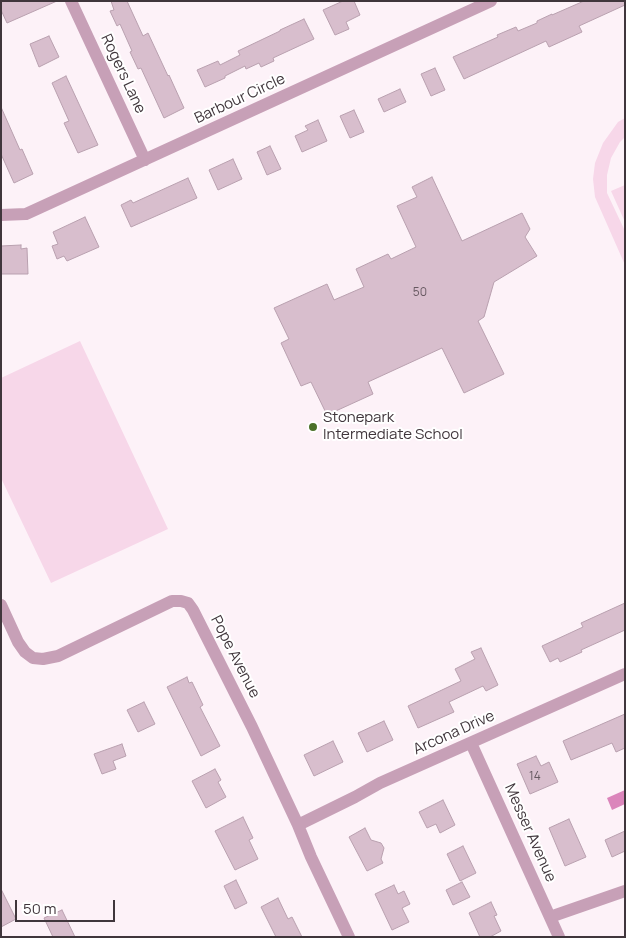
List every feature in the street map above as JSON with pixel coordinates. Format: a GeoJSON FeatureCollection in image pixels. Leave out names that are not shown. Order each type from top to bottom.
{"type":"FeatureCollection","features":[{"type":"Feature","properties":{"kind":"street","name":"Rogers Lane"},"geometry":{"type":"LineString","coordinates":[[71,1],[145,160]]}},
{"type":"Feature","properties":{"kind":"street","name":"Barbour Circle"},"geometry":{"type":"LineString","coordinates":[[1,215],[26,214],[490,1]]}},
{"type":"Feature","properties":{"kind":"street","name":"Pope Avenue"},"geometry":{"type":"LineString","coordinates":[[1,605],[18,642],[25,652],[33,658],[43,660],[58,656],[172,601],[188,603],[237,695],[349,937]]}},
{"type":"Feature","properties":{"kind":"street","name":"Arcona Drive"},"geometry":{"type":"LineString","coordinates":[[298,825],[380,783],[625,674]]}},
{"type":"Feature","properties":{"kind":"street","name":"Messer Avenue"},"geometry":{"type":"LineString","coordinates":[[471,743],[559,937]]}},
{"type":"Feature","properties":{"kind":"street"},"geometry":{"type":"LineString","coordinates":[[550,917],[625,890]]}},
{"type":"Feature","properties":{"kind":"shaded area"},"geometry":{"type":"Polygon","coordinates":[[[625,118],[625,137],[611,158],[607,175],[607,193],[625,231],[625,265],[595,197],[593,179],[595,163],[603,143],[618,122],[625,118]]]}},
{"type":"Feature","properties":{"kind":"shaded area"},"geometry":{"type":"Polygon","coordinates":[[[625,185],[625,222],[611,191],[625,185]]]}},
{"type":"Feature","properties":{"kind":"shaded area"},"geometry":{"type":"Polygon","coordinates":[[[80,341],[168,529],[51,583],[1,478],[1,378],[80,341]]]}},
{"type":"Feature","properties":{"kind":"shaded area"},"geometry":{"type":"Polygon","coordinates":[[[625,790],[625,804],[612,810],[607,798],[625,790]]]}},
{"type":"Feature","properties":{"kind":"building"},"geometry":{"type":"Polygon","coordinates":[[[1,1],[57,1],[7,23],[1,10],[1,1]]]}},
{"type":"Feature","properties":{"kind":"building"},"geometry":{"type":"Polygon","coordinates":[[[111,1],[127,1],[143,36],[148,33],[184,108],[164,118],[141,68],[138,69],[130,52],[132,51],[120,24],[117,26],[110,11],[114,10],[111,1]]]}},
{"type":"Feature","properties":{"kind":"building"},"geometry":{"type":"Polygon","coordinates":[[[343,1],[354,1],[360,15],[346,22],[349,29],[335,35],[323,10],[343,1]]]}},
{"type":"Feature","properties":{"kind":"building"},"geometry":{"type":"Polygon","coordinates":[[[584,1],[625,1],[625,5],[579,26],[582,32],[549,47],[546,41],[464,79],[453,57],[498,37],[497,35],[516,27],[518,31],[584,1]]]}},
{"type":"Feature","properties":{"kind":"building"},"geometry":{"type":"Polygon","coordinates":[[[304,19],[314,39],[273,58],[274,61],[261,67],[259,63],[246,69],[245,66],[205,87],[197,70],[218,61],[220,65],[240,55],[238,51],[304,19]]]}},
{"type":"Feature","properties":{"kind":"building"},"geometry":{"type":"Polygon","coordinates":[[[49,36],[59,57],[39,67],[30,44],[49,36]]]}},
{"type":"Feature","properties":{"kind":"building"},"geometry":{"type":"Polygon","coordinates":[[[435,68],[445,90],[431,96],[421,74],[435,68]]]}},
{"type":"Feature","properties":{"kind":"building"},"geometry":{"type":"Polygon","coordinates":[[[66,76],[98,145],[78,153],[64,123],[69,121],[52,83],[66,76]]]}},
{"type":"Feature","properties":{"kind":"building"},"geometry":{"type":"Polygon","coordinates":[[[400,89],[406,102],[384,112],[378,99],[400,89]]]}},
{"type":"Feature","properties":{"kind":"building"},"geometry":{"type":"Polygon","coordinates":[[[1,107],[33,174],[14,183],[1,154],[1,107]]]}},
{"type":"Feature","properties":{"kind":"building"},"geometry":{"type":"Polygon","coordinates":[[[354,110],[364,132],[350,138],[340,116],[354,110]]]}},
{"type":"Feature","properties":{"kind":"building"},"geometry":{"type":"Polygon","coordinates":[[[318,120],[327,141],[302,152],[295,136],[308,130],[305,126],[318,120]]]}},
{"type":"Feature","properties":{"kind":"building"},"geometry":{"type":"Polygon","coordinates":[[[270,146],[281,169],[267,175],[257,152],[270,146]]]}},
{"type":"Feature","properties":{"kind":"building"},"geometry":{"type":"Polygon","coordinates":[[[233,159],[242,179],[218,190],[209,170],[233,159]]]}},
{"type":"Feature","properties":{"kind":"building"},"geometry":{"type":"Polygon","coordinates":[[[432,177],[462,241],[522,213],[530,229],[525,237],[537,256],[494,282],[484,317],[478,321],[504,374],[464,393],[442,348],[368,382],[373,394],[327,415],[311,382],[301,386],[281,343],[289,339],[274,308],[327,284],[334,300],[364,287],[356,269],[388,254],[391,259],[416,247],[397,206],[417,197],[412,187],[432,177]]]}},
{"type":"Feature","properties":{"kind":"building"},"geometry":{"type":"Polygon","coordinates":[[[188,178],[197,198],[131,227],[121,205],[131,200],[133,203],[188,178]]]}},
{"type":"Feature","properties":{"kind":"building"},"geometry":{"type":"Polygon","coordinates":[[[85,217],[99,247],[67,261],[64,256],[57,259],[52,246],[58,244],[53,232],[85,217]]]}},
{"type":"Feature","properties":{"kind":"building"},"geometry":{"type":"Polygon","coordinates":[[[21,245],[21,249],[27,248],[28,274],[1,274],[1,246],[21,245]]]}},
{"type":"Feature","properties":{"kind":"building"},"geometry":{"type":"Polygon","coordinates":[[[625,603],[625,630],[560,662],[558,658],[550,662],[542,646],[583,627],[581,623],[625,603]]]}},
{"type":"Feature","properties":{"kind":"building"},"geometry":{"type":"Polygon","coordinates":[[[481,648],[498,685],[486,691],[483,686],[449,702],[454,712],[418,728],[408,706],[461,681],[455,669],[475,659],[471,652],[481,648]]]}},
{"type":"Feature","properties":{"kind":"building"},"geometry":{"type":"Polygon","coordinates":[[[187,677],[189,683],[192,682],[203,705],[200,707],[220,746],[201,756],[167,687],[187,677]]]}},
{"type":"Feature","properties":{"kind":"building"},"geometry":{"type":"Polygon","coordinates":[[[144,702],[155,724],[138,732],[127,710],[144,702]]]}},
{"type":"Feature","properties":{"kind":"building"},"geometry":{"type":"Polygon","coordinates":[[[625,714],[625,748],[616,752],[612,743],[571,760],[563,741],[625,714]]]}},
{"type":"Feature","properties":{"kind":"building"},"geometry":{"type":"Polygon","coordinates":[[[384,721],[393,740],[367,752],[358,733],[384,721]]]}},
{"type":"Feature","properties":{"kind":"building"},"geometry":{"type":"Polygon","coordinates":[[[333,741],[343,762],[314,776],[304,755],[333,741]]]}},
{"type":"Feature","properties":{"kind":"building"},"geometry":{"type":"Polygon","coordinates":[[[122,744],[126,756],[113,761],[116,769],[102,774],[94,754],[122,744]]]}},
{"type":"Feature","properties":{"kind":"building"},"geometry":{"type":"Polygon","coordinates":[[[536,756],[541,766],[549,762],[558,782],[530,794],[517,764],[536,756]]]}},
{"type":"Feature","properties":{"kind":"building"},"geometry":{"type":"Polygon","coordinates":[[[215,769],[221,780],[218,782],[226,797],[206,808],[192,781],[215,769]]]}},
{"type":"Feature","properties":{"kind":"building"},"geometry":{"type":"Polygon","coordinates":[[[443,800],[455,825],[440,833],[436,824],[427,828],[419,812],[443,800]]]}},
{"type":"Feature","properties":{"kind":"building"},"geometry":{"type":"Polygon","coordinates":[[[243,817],[253,838],[249,840],[258,859],[235,870],[215,831],[243,817]]]}},
{"type":"Feature","properties":{"kind":"building"},"geometry":{"type":"Polygon","coordinates":[[[569,819],[586,857],[565,866],[549,828],[569,819]]]}},
{"type":"Feature","properties":{"kind":"building"},"geometry":{"type":"Polygon","coordinates":[[[365,828],[371,840],[381,843],[384,848],[381,859],[383,863],[367,871],[349,837],[365,828]]]}},
{"type":"Feature","properties":{"kind":"building"},"geometry":{"type":"Polygon","coordinates":[[[625,831],[625,851],[612,857],[605,840],[625,831]]]}},
{"type":"Feature","properties":{"kind":"building"},"geometry":{"type":"Polygon","coordinates":[[[463,846],[476,873],[460,881],[447,854],[463,846]]]}},
{"type":"Feature","properties":{"kind":"building"},"geometry":{"type":"Polygon","coordinates":[[[236,880],[247,903],[235,909],[224,886],[236,880]]]}},
{"type":"Feature","properties":{"kind":"building"},"geometry":{"type":"Polygon","coordinates":[[[462,882],[470,897],[453,905],[446,890],[462,882]]]}},
{"type":"Feature","properties":{"kind":"building"},"geometry":{"type":"Polygon","coordinates":[[[394,885],[398,894],[404,891],[410,904],[402,908],[409,922],[392,930],[375,894],[394,885]]]}},
{"type":"Feature","properties":{"kind":"building"},"geometry":{"type":"Polygon","coordinates":[[[1,889],[16,919],[1,927],[1,889]]]}},
{"type":"Feature","properties":{"kind":"building"},"geometry":{"type":"Polygon","coordinates":[[[278,898],[288,919],[292,917],[302,937],[276,937],[261,907],[278,898]]]}},
{"type":"Feature","properties":{"kind":"building"},"geometry":{"type":"Polygon","coordinates":[[[491,902],[497,915],[494,916],[501,931],[490,937],[480,937],[469,913],[491,902]]]}},
{"type":"Feature","properties":{"kind":"building"},"geometry":{"type":"Polygon","coordinates":[[[62,910],[75,937],[53,937],[44,918],[62,910]]]}},
{"type":"Feature","properties":{"kind":"place","name":"Stonepark Intermediate School"},"geometry":{"type":"Point","coordinates":[313,427]}}]}
